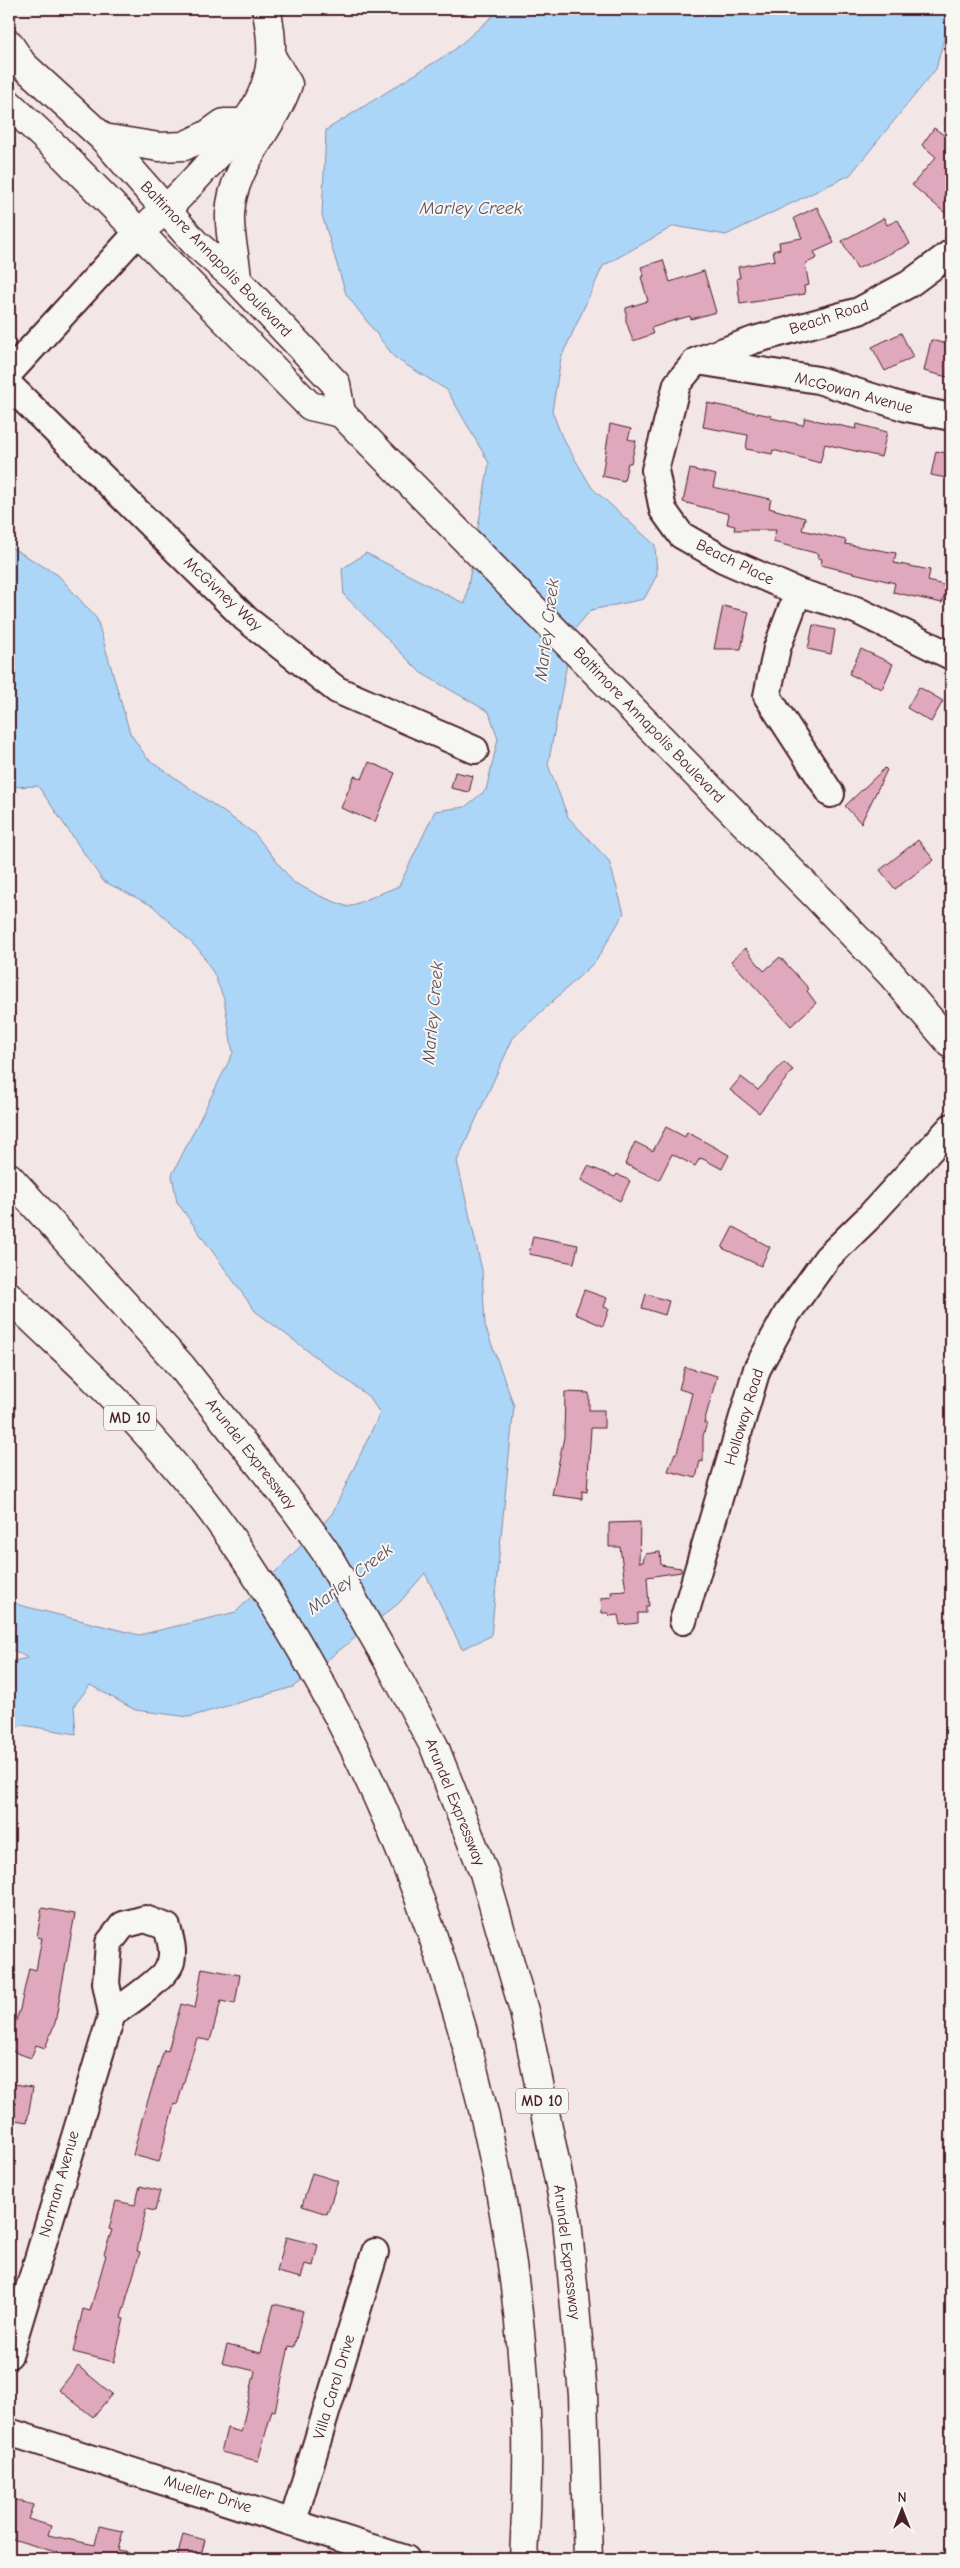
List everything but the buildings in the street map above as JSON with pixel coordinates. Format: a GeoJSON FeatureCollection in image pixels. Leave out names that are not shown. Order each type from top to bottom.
{"type":"FeatureCollection","features":[{"type":"Feature","properties":{"kind":"main road"},"geometry":{"type":"LineString","coordinates":[[139,231],[165,210],[247,123],[260,101],[272,58],[266,9]]}},
{"type":"Feature","properties":{"kind":"main road","name":"Baltimore Annapolis Boulevard"},"geometry":{"type":"LineString","coordinates":[[13,53],[103,138],[194,242],[237,280],[336,384],[341,412],[865,947],[951,1044]]}},
{"type":"Feature","properties":{"kind":"main road"},"geometry":{"type":"LineString","coordinates":[[237,280],[230,214],[236,185],[282,103],[288,84],[272,58]]}},
{"type":"Feature","properties":{"kind":"main road"},"geometry":{"type":"LineString","coordinates":[[9,104],[139,231],[310,406],[341,412]]}},
{"type":"Feature","properties":{"kind":"main road"},"geometry":{"type":"LineString","coordinates":[[103,138],[159,147],[184,146],[207,135],[224,123],[247,123]]}},
{"type":"Feature","properties":{"kind":"main road","name":"Arundel Expressway"},"geometry":{"type":"LineString","coordinates":[[9,1177],[181,1366],[295,1509],[324,1551],[391,1666],[434,1746],[480,1864],[524,2011],[567,2219],[583,2395],[588,2559]]}},
{"type":"Feature","properties":{"kind":"main road","name":"MD 10"},"geometry":{"type":"LineString","coordinates":[[9,1296],[93,1377],[192,1486],[239,1551],[295,1638],[337,1714],[377,1795],[417,1892],[460,2026],[495,2162],[516,2294],[523,2376],[527,2434],[524,2559]]}},
{"type":"Feature","properties":{"kind":"street"},"geometry":{"type":"LineString","coordinates":[[9,373],[139,231]]}},
{"type":"Feature","properties":{"kind":"street","name":"Beach Road"},"geometry":{"type":"LineString","coordinates":[[696,361],[754,340],[859,311],[909,284],[951,252]]}},
{"type":"Feature","properties":{"kind":"street","name":"McGowan Avenue"},"geometry":{"type":"LineString","coordinates":[[696,361],[818,380],[907,408],[951,417]]}},
{"type":"Feature","properties":{"kind":"street","name":"Beach Place"},"geometry":{"type":"LineString","coordinates":[[696,361],[678,384],[655,470],[663,510],[681,535],[723,559],[798,592],[856,610],[951,656]]}},
{"type":"Feature","properties":{"kind":"street","name":"McGivney Way"},"geometry":{"type":"LineString","coordinates":[[9,384],[246,619],[336,690],[474,750]]}},
{"type":"Feature","properties":{"kind":"street"},"geometry":{"type":"LineString","coordinates":[[798,592],[776,648],[766,696],[831,794]]}},
{"type":"Feature","properties":{"kind":"street","name":"Holloway Road"},"geometry":{"type":"LineString","coordinates":[[683,1621],[757,1369],[786,1314],[827,1258],[867,1219],[951,1127]]}},
{"type":"Feature","properties":{"kind":"street","name":"Norman Avenue"},"geometry":{"type":"LineString","coordinates":[[9,2355],[112,2014]]}},
{"type":"Feature","properties":{"kind":"street","name":"Villa Carol Drive"},"geometry":{"type":"LineString","coordinates":[[293,2521],[375,2252]]}},
{"type":"Feature","properties":{"kind":"street","name":"Mueller Drive"},"geometry":{"type":"LineString","coordinates":[[9,2432],[293,2521],[406,2559]]}},
{"type":"Feature","properties":{"kind":"water","name":"Marley Creek"},"geometry":{"type":"Polygon","coordinates":[[[501,9],[951,9],[951,11],[936,69],[850,175],[726,235],[674,226],[603,266],[561,358],[552,411],[562,437],[592,488],[655,545],[657,575],[644,599],[591,610],[573,631],[548,765],[568,817],[609,861],[624,913],[596,961],[513,1038],[457,1161],[482,1270],[485,1326],[514,1406],[491,1636],[462,1649],[425,1573],[399,1603],[293,1687],[189,1717],[135,1710],[90,1685],[74,1706],[76,1734],[23,1725],[9,1729],[9,1662],[28,1658],[9,1648],[9,1599],[19,1605],[139,1635],[236,1612],[332,1514],[380,1413],[369,1397],[255,1311],[177,1202],[172,1175],[233,1053],[224,999],[214,974],[200,951],[153,906],[103,881],[38,786],[9,787],[9,546],[58,575],[97,619],[130,733],[147,758],[255,834],[293,882],[320,896],[348,907],[399,886],[435,811],[465,807],[486,790],[498,739],[489,712],[421,673],[344,595],[342,569],[366,553],[465,604],[489,463],[447,390],[395,358],[346,294],[322,215],[326,130],[454,50],[501,9]]]}}]}
